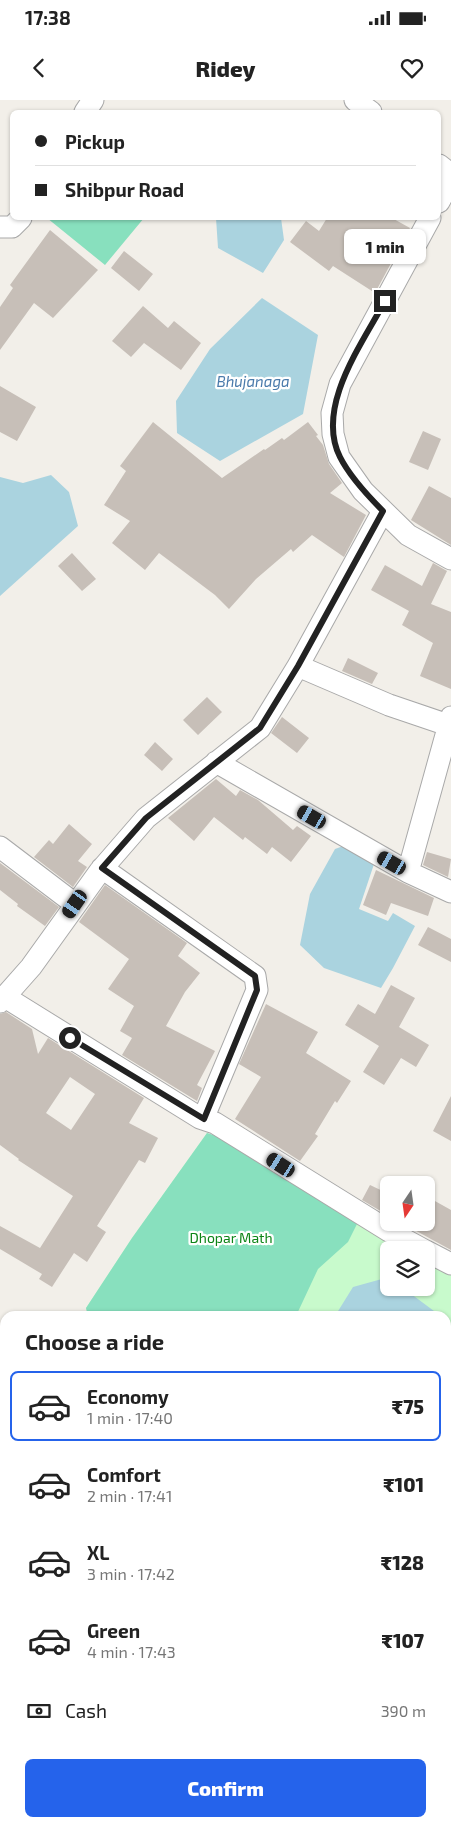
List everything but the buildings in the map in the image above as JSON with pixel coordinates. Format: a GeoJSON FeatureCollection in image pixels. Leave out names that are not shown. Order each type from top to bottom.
{"type":"FeatureCollection","features":[{"type":"Feature","properties":{"kind":"street"},"geometry":{"type":"LineString","coordinates":[[355,100],[368,110]]}},
{"type":"Feature","properties":{"kind":"street"},"geometry":{"type":"LineString","coordinates":[[441,198],[451,179]]}},
{"type":"Feature","properties":{"kind":"street"},"geometry":{"type":"LineString","coordinates":[[0,227],[12,227],[19,220]]}},
{"type":"Feature","properties":{"kind":"street"},"geometry":{"type":"LineString","coordinates":[[429,220],[340,384],[332,413],[332,434],[339,457],[363,491],[408,535],[451,559]]}},
{"type":"Feature","properties":{"kind":"street"},"geometry":{"type":"LineString","coordinates":[[383,511],[298,666],[260,728],[146,818],[102,868],[31,967],[2,1000],[200,1118],[215,1123],[407,1241]]}},
{"type":"Feature","properties":{"kind":"street"},"geometry":{"type":"LineString","coordinates":[[298,666],[389,705],[450,721],[408,872]]}},
{"type":"Feature","properties":{"kind":"street"},"geometry":{"type":"LineString","coordinates":[[216,762],[408,872],[451,892]]}},
{"type":"Feature","properties":{"kind":"street"},"geometry":{"type":"LineString","coordinates":[[0,847],[75,904]]}},
{"type":"Feature","properties":{"kind":"street"},"geometry":{"type":"LineString","coordinates":[[102,868],[255,976],[257,990],[204,1119]]}},
{"type":"Feature","properties":{"kind":"street"},"geometry":{"type":"LineString","coordinates":[[435,1256],[451,1264]]}},
{"type":"Feature","properties":{"kind":"green space"},"geometry":{"type":"Polygon","coordinates":[[[49,220],[142,220],[105,265],[49,220]]]}},
{"type":"Feature","properties":{"kind":"green space","name":"Dhopar Math"},"geometry":{"type":"Polygon","coordinates":[[[207,1133],[393,1241],[380,1241],[380,1296],[435,1296],[435,1265],[451,1275],[451,1311],[87,1311],[86,1308],[132,1238],[207,1133]]]}},
{"type":"Feature","properties":{"kind":"green space","name":"Dhopar Math"},"geometry":{"type":"Polygon","coordinates":[[[207,1133],[223,1138],[359,1220],[348,1242],[318,1269],[298,1311],[87,1311],[86,1308],[132,1238],[207,1133]]]}},
{"type":"Feature","properties":{"kind":"water"},"geometry":{"type":"Polygon","coordinates":[[[216,220],[281,220],[284,240],[263,273],[218,248],[216,220]]]}},
{"type":"Feature","properties":{"kind":"water","name":"Bhujanaga"},"geometry":{"type":"Polygon","coordinates":[[[262,298],[318,335],[303,414],[220,461],[177,433],[176,401],[210,349],[262,298]]]}},
{"type":"Feature","properties":{"kind":"water"},"geometry":{"type":"Polygon","coordinates":[[[51,475],[69,492],[78,526],[0,596],[0,477],[23,483],[51,475]]]}},
{"type":"Feature","properties":{"kind":"water"},"geometry":{"type":"Polygon","coordinates":[[[349,844],[374,864],[359,909],[388,921],[393,913],[415,926],[381,988],[324,968],[300,945],[310,894],[335,849],[349,844]]]}},
{"type":"Feature","properties":{"kind":"water"},"geometry":{"type":"Polygon","coordinates":[[[380,1280],[380,1296],[414,1296],[434,1311],[338,1311],[353,1287],[380,1280]]]}},
{"type":"Feature","properties":{"kind":"route"},"geometry":{"type":"LineString","coordinates":[[70,1038],[204,1119],[257,990],[255,976],[102,868],[146,818],[260,728],[298,666],[383,511],[363,491],[339,457],[332,434],[332,413],[340,384],[385,301]]}}]}
